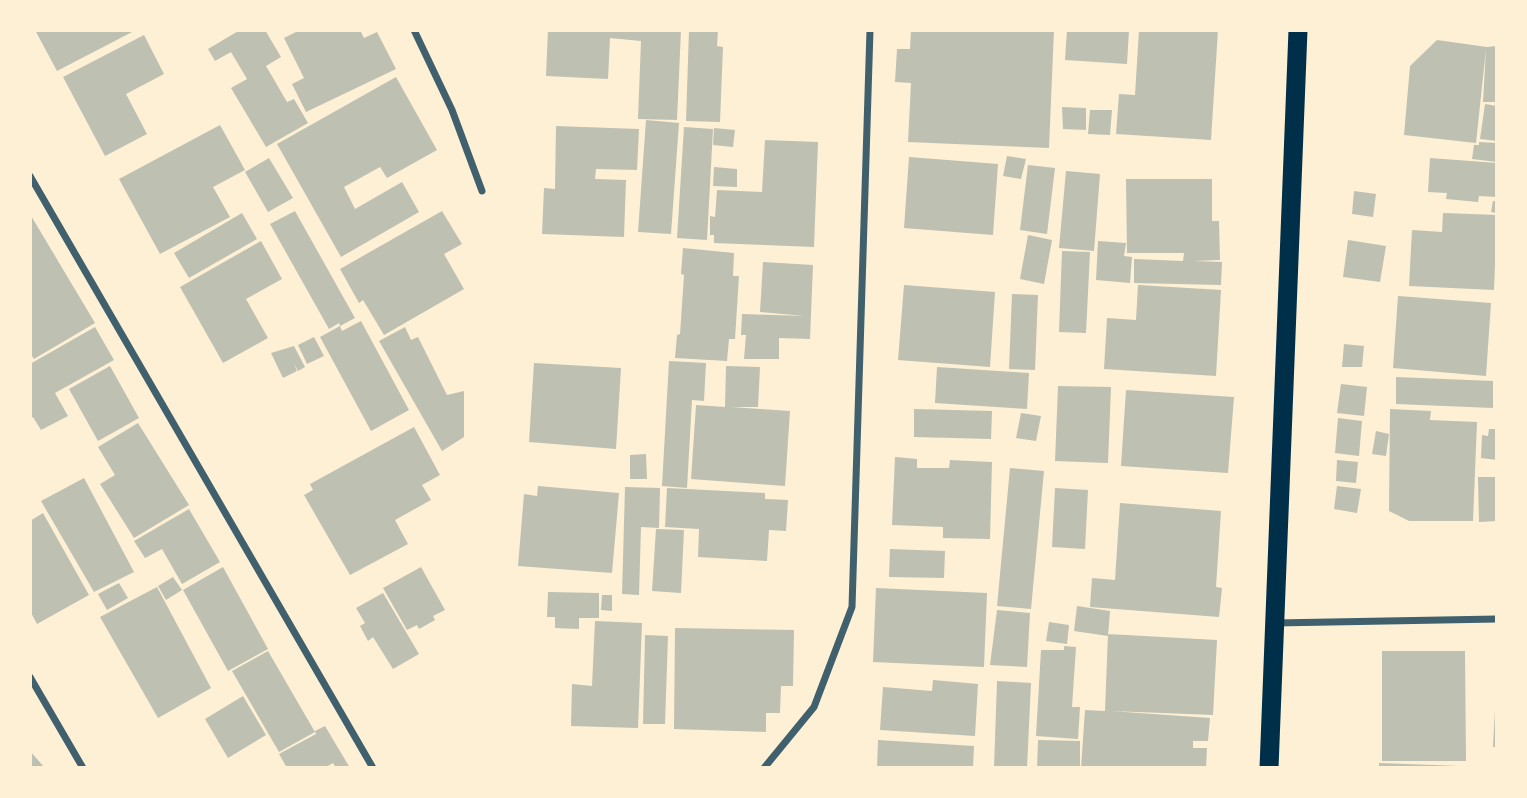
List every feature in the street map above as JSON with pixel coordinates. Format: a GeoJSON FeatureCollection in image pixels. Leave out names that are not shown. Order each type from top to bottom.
{"type":"FeatureCollection","features":[{"type":"Feature","properties":{"kind":"highway"},"geometry":{"type":"LineString","coordinates":[[1269,768],[1298,30]]}},
{"type":"Feature","properties":{"kind":"street"},"geometry":{"type":"LineString","coordinates":[[414,30],[452,110],[482,191]]}},
{"type":"Feature","properties":{"kind":"street"},"geometry":{"type":"LineString","coordinates":[[764,768],[814,707],[852,607],[870,30]]}},
{"type":"Feature","properties":{"kind":"street"},"geometry":{"type":"LineString","coordinates":[[30,176],[373,768]]}},
{"type":"Feature","properties":{"kind":"street"},"geometry":{"type":"LineString","coordinates":[[1275,623],[1497,619]]}},
{"type":"Feature","properties":{"kind":"street"},"geometry":{"type":"LineString","coordinates":[[30,677],[83,768]]}},
{"type":"Feature","properties":{"kind":"building"},"geometry":{"type":"Polygon","coordinates":[[[35,30],[136,30],[57,71],[35,30]]]}},
{"type":"Feature","properties":{"kind":"building"},"geometry":{"type":"Polygon","coordinates":[[[240,30],[265,30],[281,57],[266,66],[287,102],[294,99],[308,123],[266,147],[231,88],[247,79],[231,52],[215,61],[208,49],[240,30]]]}},
{"type":"Feature","properties":{"kind":"building"},"geometry":{"type":"Polygon","coordinates":[[[300,30],[360,30],[364,38],[377,32],[396,69],[306,112],[292,84],[304,78],[284,38],[300,30]]]}},
{"type":"Feature","properties":{"kind":"building"},"geometry":{"type":"Polygon","coordinates":[[[548,30],[681,30],[677,120],[638,119],[641,41],[610,38],[608,79],[546,76],[548,30]]]}},
{"type":"Feature","properties":{"kind":"building"},"geometry":{"type":"Polygon","coordinates":[[[689,30],[718,30],[717,46],[723,47],[720,122],[686,121],[689,30]]]}},
{"type":"Feature","properties":{"kind":"building"},"geometry":{"type":"Polygon","coordinates":[[[911,30],[1054,30],[1049,148],[908,142],[911,83],[895,82],[897,49],[910,49],[911,30]]]}},
{"type":"Feature","properties":{"kind":"building"},"geometry":{"type":"Polygon","coordinates":[[[1067,30],[1129,30],[1127,64],[1065,60],[1067,30]]]}},
{"type":"Feature","properties":{"kind":"building"},"geometry":{"type":"Polygon","coordinates":[[[1139,30],[1218,30],[1211,140],[1116,134],[1119,94],[1135,95],[1139,30]]]}},
{"type":"Feature","properties":{"kind":"building"},"geometry":{"type":"Polygon","coordinates":[[[144,35],[164,74],[126,94],[147,134],[105,156],[63,77],[144,35]]]}},
{"type":"Feature","properties":{"kind":"building"},"geometry":{"type":"Polygon","coordinates":[[[1437,40],[1497,46],[1497,102],[1483,102],[1486,49],[1476,143],[1404,135],[1410,66],[1437,40]]]}},
{"type":"Feature","properties":{"kind":"building"},"geometry":{"type":"Polygon","coordinates":[[[396,77],[437,150],[387,178],[380,167],[344,187],[355,209],[402,182],[419,212],[341,257],[277,144],[396,77]]]}},
{"type":"Feature","properties":{"kind":"building"},"geometry":{"type":"Polygon","coordinates":[[[1485,104],[1497,106],[1497,141],[1480,139],[1485,104]]]}},
{"type":"Feature","properties":{"kind":"building"},"geometry":{"type":"Polygon","coordinates":[[[1062,107],[1086,108],[1086,130],[1063,129],[1062,107]]]}},
{"type":"Feature","properties":{"kind":"building"},"geometry":{"type":"Polygon","coordinates":[[[1090,110],[1112,110],[1110,135],[1088,134],[1090,110]]]}},
{"type":"Feature","properties":{"kind":"building"},"geometry":{"type":"Polygon","coordinates":[[[646,120],[679,123],[671,234],[638,232],[646,120]]]}},
{"type":"Feature","properties":{"kind":"building"},"geometry":{"type":"Polygon","coordinates":[[[220,125],[245,170],[213,187],[230,217],[160,254],[119,179],[220,125]]]}},
{"type":"Feature","properties":{"kind":"building"},"geometry":{"type":"Polygon","coordinates":[[[556,126],[639,129],[637,170],[596,169],[595,179],[626,180],[624,237],[542,234],[544,188],[555,189],[556,126]]]}},
{"type":"Feature","properties":{"kind":"building"},"geometry":{"type":"Polygon","coordinates":[[[684,127],[713,129],[707,240],[677,238],[684,127]]]}},
{"type":"Feature","properties":{"kind":"building"},"geometry":{"type":"Polygon","coordinates":[[[714,128],[735,130],[733,147],[713,145],[714,128]]]}},
{"type":"Feature","properties":{"kind":"building"},"geometry":{"type":"Polygon","coordinates":[[[765,140],[818,142],[814,247],[714,243],[714,235],[710,235],[710,216],[715,217],[717,190],[762,192],[765,140]]]}},
{"type":"Feature","properties":{"kind":"building"},"geometry":{"type":"Polygon","coordinates":[[[1479,142],[1497,143],[1497,162],[1472,159],[1474,145],[1479,145],[1479,142]]]}},
{"type":"Feature","properties":{"kind":"building"},"geometry":{"type":"Polygon","coordinates":[[[1007,156],[1026,159],[1021,179],[1003,176],[1007,156]]]}},
{"type":"Feature","properties":{"kind":"building"},"geometry":{"type":"Polygon","coordinates":[[[909,157],[998,164],[993,235],[904,228],[909,157]]]}},
{"type":"Feature","properties":{"kind":"building"},"geometry":{"type":"Polygon","coordinates":[[[269,158],[293,198],[268,212],[245,172],[269,158]]]}},
{"type":"Feature","properties":{"kind":"building"},"geometry":{"type":"Polygon","coordinates":[[[1430,158],[1497,163],[1497,197],[1479,196],[1478,202],[1446,199],[1447,193],[1428,192],[1430,158]]]}},
{"type":"Feature","properties":{"kind":"building"},"geometry":{"type":"Polygon","coordinates":[[[1028,165],[1055,168],[1047,234],[1020,230],[1028,165]]]}},
{"type":"Feature","properties":{"kind":"building"},"geometry":{"type":"Polygon","coordinates":[[[714,167],[737,169],[737,187],[713,186],[714,167]]]}},
{"type":"Feature","properties":{"kind":"building"},"geometry":{"type":"Polygon","coordinates":[[[1066,171],[1100,174],[1094,251],[1059,248],[1066,171]]]}},
{"type":"Feature","properties":{"kind":"building"},"geometry":{"type":"Polygon","coordinates":[[[1126,179],[1212,179],[1212,221],[1219,221],[1220,260],[1193,261],[1222,262],[1221,285],[1134,283],[1134,259],[1183,261],[1184,253],[1127,253],[1126,179]]]}},
{"type":"Feature","properties":{"kind":"building"},"geometry":{"type":"Polygon","coordinates":[[[1354,191],[1376,194],[1373,217],[1352,214],[1354,191]]]}},
{"type":"Feature","properties":{"kind":"building"},"geometry":{"type":"Polygon","coordinates":[[[1493,201],[1497,201],[1497,213],[1491,212],[1493,201]]]}},
{"type":"Feature","properties":{"kind":"building"},"geometry":{"type":"Polygon","coordinates":[[[295,211],[355,318],[340,326],[339,323],[329,329],[270,224],[295,211]]]}},
{"type":"Feature","properties":{"kind":"building"},"geometry":{"type":"Polygon","coordinates":[[[442,211],[462,244],[444,254],[464,289],[384,335],[363,300],[359,303],[340,269],[442,211]]]}},
{"type":"Feature","properties":{"kind":"building"},"geometry":{"type":"Polygon","coordinates":[[[242,213],[257,239],[189,278],[174,253],[242,213]]]}},
{"type":"Feature","properties":{"kind":"building"},"geometry":{"type":"Polygon","coordinates":[[[1443,213],[1497,215],[1494,290],[1409,286],[1412,230],[1442,232],[1443,213]]]}},
{"type":"Feature","properties":{"kind":"building"},"geometry":{"type":"Polygon","coordinates":[[[30,214],[95,323],[34,359],[30,353],[30,214]]]}},
{"type":"Feature","properties":{"kind":"building"},"geometry":{"type":"Polygon","coordinates":[[[1028,235],[1052,240],[1044,284],[1020,279],[1028,235]]]}},
{"type":"Feature","properties":{"kind":"building"},"geometry":{"type":"Polygon","coordinates":[[[1348,240],[1386,246],[1380,282],[1343,277],[1348,240]]]}},
{"type":"Feature","properties":{"kind":"building"},"geometry":{"type":"Polygon","coordinates":[[[261,241],[282,279],[246,299],[268,338],[223,363],[180,287],[261,241]]]}},
{"type":"Feature","properties":{"kind":"building"},"geometry":{"type":"Polygon","coordinates":[[[1098,241],[1126,243],[1124,256],[1132,257],[1130,283],[1096,280],[1098,241]]]}},
{"type":"Feature","properties":{"kind":"building"},"geometry":{"type":"Polygon","coordinates":[[[683,248],[734,253],[733,276],[739,276],[735,339],[729,339],[727,361],[675,358],[677,335],[680,334],[683,248]]]}},
{"type":"Feature","properties":{"kind":"building"},"geometry":{"type":"Polygon","coordinates":[[[1062,251],[1090,252],[1086,333],[1059,332],[1062,251]]]}},
{"type":"Feature","properties":{"kind":"building"},"geometry":{"type":"Polygon","coordinates":[[[763,262],[813,265],[810,339],[779,338],[779,359],[744,359],[746,335],[741,335],[742,314],[805,316],[760,312],[763,262]]]}},
{"type":"Feature","properties":{"kind":"building"},"geometry":{"type":"Polygon","coordinates":[[[904,285],[995,292],[990,367],[898,360],[904,285]]]}},
{"type":"Feature","properties":{"kind":"building"},"geometry":{"type":"Polygon","coordinates":[[[1138,285],[1221,290],[1216,376],[1104,369],[1107,318],[1136,320],[1138,285]]]}},
{"type":"Feature","properties":{"kind":"building"},"geometry":{"type":"Polygon","coordinates":[[[1012,294],[1038,295],[1035,370],[1009,369],[1012,294]]]}},
{"type":"Feature","properties":{"kind":"building"},"geometry":{"type":"Polygon","coordinates":[[[1398,296],[1491,303],[1486,376],[1393,368],[1398,296]]]}},
{"type":"Feature","properties":{"kind":"building"},"geometry":{"type":"Polygon","coordinates":[[[361,321],[409,410],[371,431],[320,337],[340,326],[342,331],[361,321]]]}},
{"type":"Feature","properties":{"kind":"building"},"geometry":{"type":"Polygon","coordinates":[[[95,327],[114,360],[55,393],[68,416],[41,430],[33,417],[30,419],[30,364],[95,327]]]}},
{"type":"Feature","properties":{"kind":"building"},"geometry":{"type":"Polygon","coordinates":[[[405,327],[411,340],[418,337],[447,395],[464,391],[464,437],[442,451],[379,341],[405,327]]]}},
{"type":"Feature","properties":{"kind":"building"},"geometry":{"type":"Polygon","coordinates":[[[314,337],[324,356],[307,364],[298,345],[314,337]]]}},
{"type":"Feature","properties":{"kind":"building"},"geometry":{"type":"Polygon","coordinates":[[[1344,344],[1364,346],[1362,367],[1342,367],[1344,344]]]}},
{"type":"Feature","properties":{"kind":"building"},"geometry":{"type":"Polygon","coordinates":[[[294,346],[305,367],[298,371],[294,363],[297,371],[283,378],[271,353],[294,346]]]}},
{"type":"Feature","properties":{"kind":"building"},"geometry":{"type":"Polygon","coordinates":[[[669,361],[706,363],[704,401],[692,400],[687,488],[662,486],[669,361]]]}},
{"type":"Feature","properties":{"kind":"building"},"geometry":{"type":"Polygon","coordinates":[[[534,363],[621,368],[616,449],[529,442],[534,363]]]}},
{"type":"Feature","properties":{"kind":"building"},"geometry":{"type":"Polygon","coordinates":[[[110,366],[139,418],[98,441],[69,389],[110,366]]]}},
{"type":"Feature","properties":{"kind":"building"},"geometry":{"type":"Polygon","coordinates":[[[726,366],[760,367],[758,407],[731,407],[790,411],[785,486],[691,479],[696,405],[725,407],[726,366]]]}},
{"type":"Feature","properties":{"kind":"building"},"geometry":{"type":"Polygon","coordinates":[[[937,367],[1029,373],[1027,409],[935,403],[937,367]]]}},
{"type":"Feature","properties":{"kind":"building"},"geometry":{"type":"Polygon","coordinates":[[[1396,377],[1493,381],[1493,408],[1396,404],[1396,377]]]}},
{"type":"Feature","properties":{"kind":"building"},"geometry":{"type":"Polygon","coordinates":[[[1341,384],[1367,387],[1364,416],[1337,413],[1341,384]]]}},
{"type":"Feature","properties":{"kind":"building"},"geometry":{"type":"Polygon","coordinates":[[[1058,386],[1111,387],[1108,463],[1055,461],[1058,386]]]}},
{"type":"Feature","properties":{"kind":"building"},"geometry":{"type":"Polygon","coordinates":[[[1126,390],[1234,397],[1228,473],[1121,466],[1126,390]]]}},
{"type":"Feature","properties":{"kind":"building"},"geometry":{"type":"Polygon","coordinates":[[[914,409],[992,411],[991,439],[914,437],[914,409]]]}},
{"type":"Feature","properties":{"kind":"building"},"geometry":{"type":"Polygon","coordinates":[[[1390,409],[1431,411],[1430,420],[1477,422],[1473,521],[1409,521],[1389,511],[1390,409]]]}},
{"type":"Feature","properties":{"kind":"building"},"geometry":{"type":"Polygon","coordinates":[[[1021,413],[1041,416],[1036,441],[1016,438],[1021,413]]]}},
{"type":"Feature","properties":{"kind":"building"},"geometry":{"type":"Polygon","coordinates":[[[1338,418],[1362,421],[1359,456],[1335,453],[1338,418]]]}},
{"type":"Feature","properties":{"kind":"building"},"geometry":{"type":"Polygon","coordinates":[[[138,423],[189,505],[134,538],[100,484],[115,475],[98,447],[138,423]]]}},
{"type":"Feature","properties":{"kind":"building"},"geometry":{"type":"Polygon","coordinates":[[[414,427],[440,475],[422,485],[431,500],[395,520],[408,544],[350,575],[304,495],[313,490],[310,484],[414,427]]]}},
{"type":"Feature","properties":{"kind":"building"},"geometry":{"type":"Polygon","coordinates":[[[1489,429],[1497,429],[1497,460],[1481,458],[1482,435],[1488,436],[1489,429]]]}},
{"type":"Feature","properties":{"kind":"building"},"geometry":{"type":"Polygon","coordinates":[[[1376,431],[1389,434],[1386,456],[1372,454],[1376,431]]]}},
{"type":"Feature","properties":{"kind":"building"},"geometry":{"type":"Polygon","coordinates":[[[646,454],[647,479],[630,479],[630,455],[646,454]]]}},
{"type":"Feature","properties":{"kind":"building"},"geometry":{"type":"Polygon","coordinates":[[[895,457],[917,459],[917,468],[949,468],[950,460],[992,462],[990,539],[943,538],[943,527],[892,525],[895,457]]]}},
{"type":"Feature","properties":{"kind":"building"},"geometry":{"type":"Polygon","coordinates":[[[1337,460],[1358,462],[1356,483],[1336,481],[1337,460]]]}},
{"type":"Feature","properties":{"kind":"building"},"geometry":{"type":"Polygon","coordinates":[[[1010,468],[1044,471],[1031,609],[997,606],[1010,468]]]}},
{"type":"Feature","properties":{"kind":"building"},"geometry":{"type":"Polygon","coordinates":[[[1478,477],[1497,477],[1497,521],[1479,522],[1478,477]]]}},
{"type":"Feature","properties":{"kind":"building"},"geometry":{"type":"Polygon","coordinates":[[[84,478],[134,572],[94,592],[41,501],[84,478]]]}},
{"type":"Feature","properties":{"kind":"building"},"geometry":{"type":"Polygon","coordinates":[[[538,486],[619,493],[612,573],[518,566],[524,494],[537,496],[538,486]]]}},
{"type":"Feature","properties":{"kind":"building"},"geometry":{"type":"Polygon","coordinates":[[[1337,486],[1361,489],[1357,513],[1334,509],[1337,486]]]}},
{"type":"Feature","properties":{"kind":"building"},"geometry":{"type":"Polygon","coordinates":[[[625,487],[660,488],[659,528],[641,527],[639,595],[622,594],[625,487]]]}},
{"type":"Feature","properties":{"kind":"building"},"geometry":{"type":"Polygon","coordinates":[[[667,488],[765,493],[765,499],[788,500],[786,531],[769,530],[767,561],[698,557],[699,529],[665,527],[667,488]]]}},
{"type":"Feature","properties":{"kind":"building"},"geometry":{"type":"Polygon","coordinates":[[[1055,488],[1088,490],[1085,549],[1052,547],[1055,488]]]}},
{"type":"Feature","properties":{"kind":"building"},"geometry":{"type":"Polygon","coordinates":[[[1120,503],[1221,511],[1216,587],[1222,588],[1219,617],[1090,607],[1092,578],[1115,580],[1120,503]]]}},
{"type":"Feature","properties":{"kind":"building"},"geometry":{"type":"Polygon","coordinates":[[[189,509],[220,562],[182,584],[162,549],[145,558],[134,541],[189,509]]]}},
{"type":"Feature","properties":{"kind":"building"},"geometry":{"type":"Polygon","coordinates":[[[43,513],[89,595],[37,624],[30,611],[30,521],[43,513]]]}},
{"type":"Feature","properties":{"kind":"building"},"geometry":{"type":"Polygon","coordinates":[[[656,529],[684,530],[681,593],[652,591],[656,529]]]}},
{"type":"Feature","properties":{"kind":"building"},"geometry":{"type":"Polygon","coordinates":[[[890,549],[945,551],[944,578],[889,577],[890,549]]]}},
{"type":"Feature","properties":{"kind":"building"},"geometry":{"type":"Polygon","coordinates":[[[223,567],[268,649],[228,671],[183,590],[223,567]]]}},
{"type":"Feature","properties":{"kind":"building"},"geometry":{"type":"Polygon","coordinates":[[[421,567],[445,610],[433,616],[435,620],[419,629],[417,625],[407,630],[383,588],[421,567]]]}},
{"type":"Feature","properties":{"kind":"building"},"geometry":{"type":"Polygon","coordinates":[[[173,577],[182,590],[166,600],[158,586],[173,577]]]}},
{"type":"Feature","properties":{"kind":"building"},"geometry":{"type":"Polygon","coordinates":[[[119,583],[128,598],[107,610],[98,594],[119,583]]]}},
{"type":"Feature","properties":{"kind":"building"},"geometry":{"type":"Polygon","coordinates":[[[157,587],[211,688],[158,718],[100,617],[157,587]]]}},
{"type":"Feature","properties":{"kind":"building"},"geometry":{"type":"Polygon","coordinates":[[[876,588],[987,593],[984,667],[873,662],[876,588]]]}},
{"type":"Feature","properties":{"kind":"building"},"geometry":{"type":"Polygon","coordinates":[[[548,592],[599,593],[599,618],[579,618],[579,629],[555,628],[555,617],[547,617],[548,592]]]}},
{"type":"Feature","properties":{"kind":"building"},"geometry":{"type":"Polygon","coordinates":[[[383,593],[419,654],[393,669],[373,637],[368,641],[360,626],[365,623],[356,608],[383,593]]]}},
{"type":"Feature","properties":{"kind":"building"},"geometry":{"type":"Polygon","coordinates":[[[602,595],[612,595],[612,611],[601,610],[602,595]]]}},
{"type":"Feature","properties":{"kind":"building"},"geometry":{"type":"Polygon","coordinates":[[[1077,606],[1110,611],[1108,636],[1074,631],[1077,606]]]}},
{"type":"Feature","properties":{"kind":"building"},"geometry":{"type":"Polygon","coordinates":[[[997,610],[1030,613],[1027,667],[990,665],[997,610]]]}},
{"type":"Feature","properties":{"kind":"building"},"geometry":{"type":"Polygon","coordinates":[[[595,621],[642,623],[638,728],[571,726],[572,684],[592,686],[595,621]]]}},
{"type":"Feature","properties":{"kind":"building"},"geometry":{"type":"Polygon","coordinates":[[[1049,622],[1069,625],[1067,644],[1046,641],[1049,622]]]}},
{"type":"Feature","properties":{"kind":"building"},"geometry":{"type":"Polygon","coordinates":[[[675,628],[794,630],[793,686],[781,686],[780,713],[766,713],[766,732],[674,729],[675,628]]]}},
{"type":"Feature","properties":{"kind":"building"},"geometry":{"type":"Polygon","coordinates":[[[1108,634],[1217,640],[1213,715],[1111,711],[1210,718],[1208,741],[1193,741],[1193,748],[1207,748],[1206,768],[1081,768],[1085,710],[1105,711],[1108,634]]]}},
{"type":"Feature","properties":{"kind":"building"},"geometry":{"type":"Polygon","coordinates":[[[645,635],[668,636],[665,724],[643,724],[645,635]]]}},
{"type":"Feature","properties":{"kind":"building"},"geometry":{"type":"Polygon","coordinates":[[[1064,646],[1076,647],[1072,707],[1080,707],[1078,739],[1036,736],[1041,650],[1064,650],[1064,646]]]}},
{"type":"Feature","properties":{"kind":"building"},"geometry":{"type":"Polygon","coordinates":[[[268,651],[315,732],[279,752],[232,671],[268,651]]]}},
{"type":"Feature","properties":{"kind":"building"},"geometry":{"type":"Polygon","coordinates":[[[1382,651],[1465,651],[1466,761],[1382,761],[1382,651]]]}},
{"type":"Feature","properties":{"kind":"building"},"geometry":{"type":"Polygon","coordinates":[[[933,680],[978,684],[975,736],[880,730],[883,687],[932,691],[933,680]]]}},
{"type":"Feature","properties":{"kind":"building"},"geometry":{"type":"Polygon","coordinates":[[[997,681],[1031,683],[1027,768],[994,768],[997,681]]]}},
{"type":"Feature","properties":{"kind":"building"},"geometry":{"type":"Polygon","coordinates":[[[243,696],[266,735],[228,758],[205,719],[243,696]]]}},
{"type":"Feature","properties":{"kind":"building"},"geometry":{"type":"Polygon","coordinates":[[[1495,710],[1497,747],[1493,747],[1495,710]]]}},
{"type":"Feature","properties":{"kind":"building"},"geometry":{"type":"Polygon","coordinates":[[[325,726],[350,768],[336,768],[333,763],[324,768],[287,768],[279,754],[316,734],[315,731],[325,726]]]}},
{"type":"Feature","properties":{"kind":"building"},"geometry":{"type":"Polygon","coordinates":[[[878,740],[974,746],[973,768],[877,768],[878,740]]]}},
{"type":"Feature","properties":{"kind":"building"},"geometry":{"type":"Polygon","coordinates":[[[1038,740],[1080,741],[1080,768],[1037,768],[1038,740]]]}},
{"type":"Feature","properties":{"kind":"building"},"geometry":{"type":"Polygon","coordinates":[[[30,751],[45,768],[30,768],[30,751]]]}},
{"type":"Feature","properties":{"kind":"building"},"geometry":{"type":"Polygon","coordinates":[[[1379,763],[1460,766],[1460,768],[1379,768],[1379,763]]]}}]}
